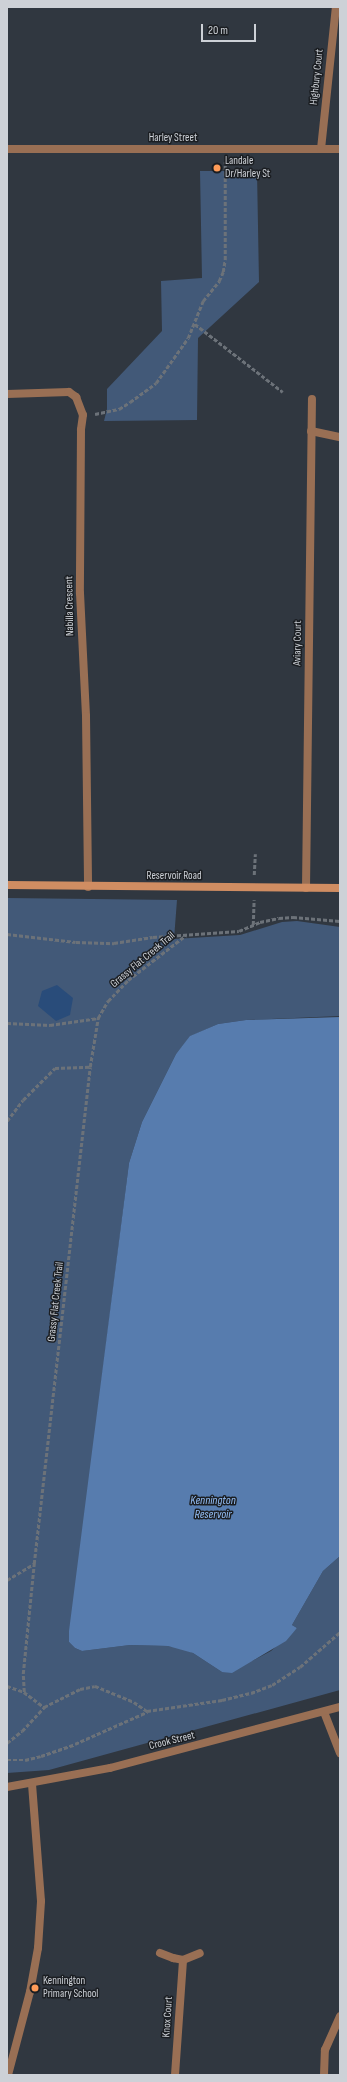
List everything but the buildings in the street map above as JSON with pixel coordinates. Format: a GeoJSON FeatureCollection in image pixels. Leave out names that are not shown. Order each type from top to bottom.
{"type":"FeatureCollection","features":[{"type":"Feature","properties":{"kind":"main road","name":"Reservoir Road"},"geometry":{"type":"LineString","coordinates":[[7,885],[88,887],[340,888]]}},
{"type":"Feature","properties":{"kind":"street","name":"Highbury Court"},"geometry":{"type":"LineString","coordinates":[[321,149],[336,7]]}},
{"type":"Feature","properties":{"kind":"street","name":"Harley Street"},"geometry":{"type":"LineString","coordinates":[[7,149],[340,149]]}},
{"type":"Feature","properties":{"kind":"street","name":"Nabilla Crescent"},"geometry":{"type":"LineString","coordinates":[[7,394],[69,392],[76,397],[83,415],[81,430],[80,593],[86,716],[88,887]]}},
{"type":"Feature","properties":{"kind":"street","name":"Aviary Court"},"geometry":{"type":"LineString","coordinates":[[306,888],[312,399]]}},
{"type":"Feature","properties":{"kind":"street"},"geometry":{"type":"LineString","coordinates":[[311,431],[340,437]]}},
{"type":"Feature","properties":{"kind":"street","name":"Crook Street"},"geometry":{"type":"LineString","coordinates":[[7,1787],[110,1768],[340,1707]]}},
{"type":"Feature","properties":{"kind":"street"},"geometry":{"type":"LineString","coordinates":[[324,1712],[340,1753]]}},
{"type":"Feature","properties":{"kind":"street"},"geometry":{"type":"LineString","coordinates":[[8,2075],[30,1992],[38,1948],[41,1901],[32,1783]]}},
{"type":"Feature","properties":{"kind":"street"},"geometry":{"type":"LineString","coordinates":[[160,1953],[183,1960],[200,1953]]}},
{"type":"Feature","properties":{"kind":"street","name":"Knox Court"},"geometry":{"type":"LineString","coordinates":[[175,2075],[183,1960]]}},
{"type":"Feature","properties":{"kind":"street"},"geometry":{"type":"LineString","coordinates":[[324,2075],[323,2063],[325,2050],[340,2016]]}},
{"type":"Feature","properties":{"kind":"path"},"geometry":{"type":"LineString","coordinates":[[83,415],[101,414],[119,409],[156,383],[188,338],[195,324],[203,301],[223,272],[225,260],[226,149]]}},
{"type":"Feature","properties":{"kind":"path"},"geometry":{"type":"LineString","coordinates":[[195,324],[283,392]]}},
{"type":"Feature","properties":{"kind":"path"},"geometry":{"type":"LineString","coordinates":[[7,934],[76,942],[114,943],[240,931],[260,922],[280,918],[307,918],[340,921]]}},
{"type":"Feature","properties":{"kind":"path","name":"Grassy Flat Creek Trail"},"geometry":{"type":"LineString","coordinates":[[24,1692],[23,1674],[34,1564],[90,1067],[98,1018],[108,1001],[128,980],[186,935]]}},
{"type":"Feature","properties":{"kind":"path"},"geometry":{"type":"LineString","coordinates":[[7,1023],[50,1025],[98,1018]]}},
{"type":"Feature","properties":{"kind":"path"},"geometry":{"type":"LineString","coordinates":[[7,1121],[23,1100],[55,1068],[90,1067]]}},
{"type":"Feature","properties":{"kind":"path"},"geometry":{"type":"LineString","coordinates":[[7,1580],[34,1564]]}},
{"type":"Feature","properties":{"kind":"path"},"geometry":{"type":"LineString","coordinates":[[7,1760],[25,1760],[41,1756],[75,1744],[147,1712],[222,1700],[251,1693],[272,1685],[300,1667],[340,1632]]}},
{"type":"Feature","properties":{"kind":"path"},"geometry":{"type":"LineString","coordinates":[[7,1686],[24,1692],[44,1707]]}},
{"type":"Feature","properties":{"kind":"path"},"geometry":{"type":"LineString","coordinates":[[7,1743],[22,1731],[44,1707],[80,1689],[95,1686],[134,1702],[147,1712]]}},
{"type":"Feature","properties":{"kind":"shaded area"},"geometry":{"type":"Polygon","coordinates":[[[200,171],[257,171],[259,282],[198,338],[197,420],[104,421],[107,409],[107,389],[162,331],[161,281],[202,278],[200,171]]]}},
{"type":"Feature","properties":{"kind":"shaded area"},"geometry":{"type":"Polygon","coordinates":[[[7,898],[177,900],[174,939],[240,935],[282,922],[297,921],[340,927],[340,1016],[246,1020],[218,1024],[191,1036],[176,1054],[142,1122],[129,1163],[69,1642],[75,1648],[82,1651],[130,1645],[182,1648],[193,1653],[222,1672],[254,1660],[271,1651],[297,1628],[292,1625],[323,1571],[340,1556],[340,1690],[49,1770],[7,1773],[7,898]]]}},
{"type":"Feature","properties":{"kind":"water","name":"Kennington Reservoir"},"geometry":{"type":"Polygon","coordinates":[[[340,1017],[340,1556],[323,1571],[292,1625],[297,1628],[286,1641],[232,1673],[222,1672],[193,1653],[168,1646],[130,1645],[82,1651],[75,1648],[69,1642],[69,1631],[129,1163],[142,1122],[176,1054],[190,1036],[218,1024],[246,1020],[340,1017]]]}},
{"type":"Feature","properties":{"kind":"place","name":"Landale Dr/Harley St"},"geometry":{"type":"Point","coordinates":[217,168]}},
{"type":"Feature","properties":{"kind":"place","name":"Kennington Primary School"},"geometry":{"type":"Point","coordinates":[35,1988]}}]}
